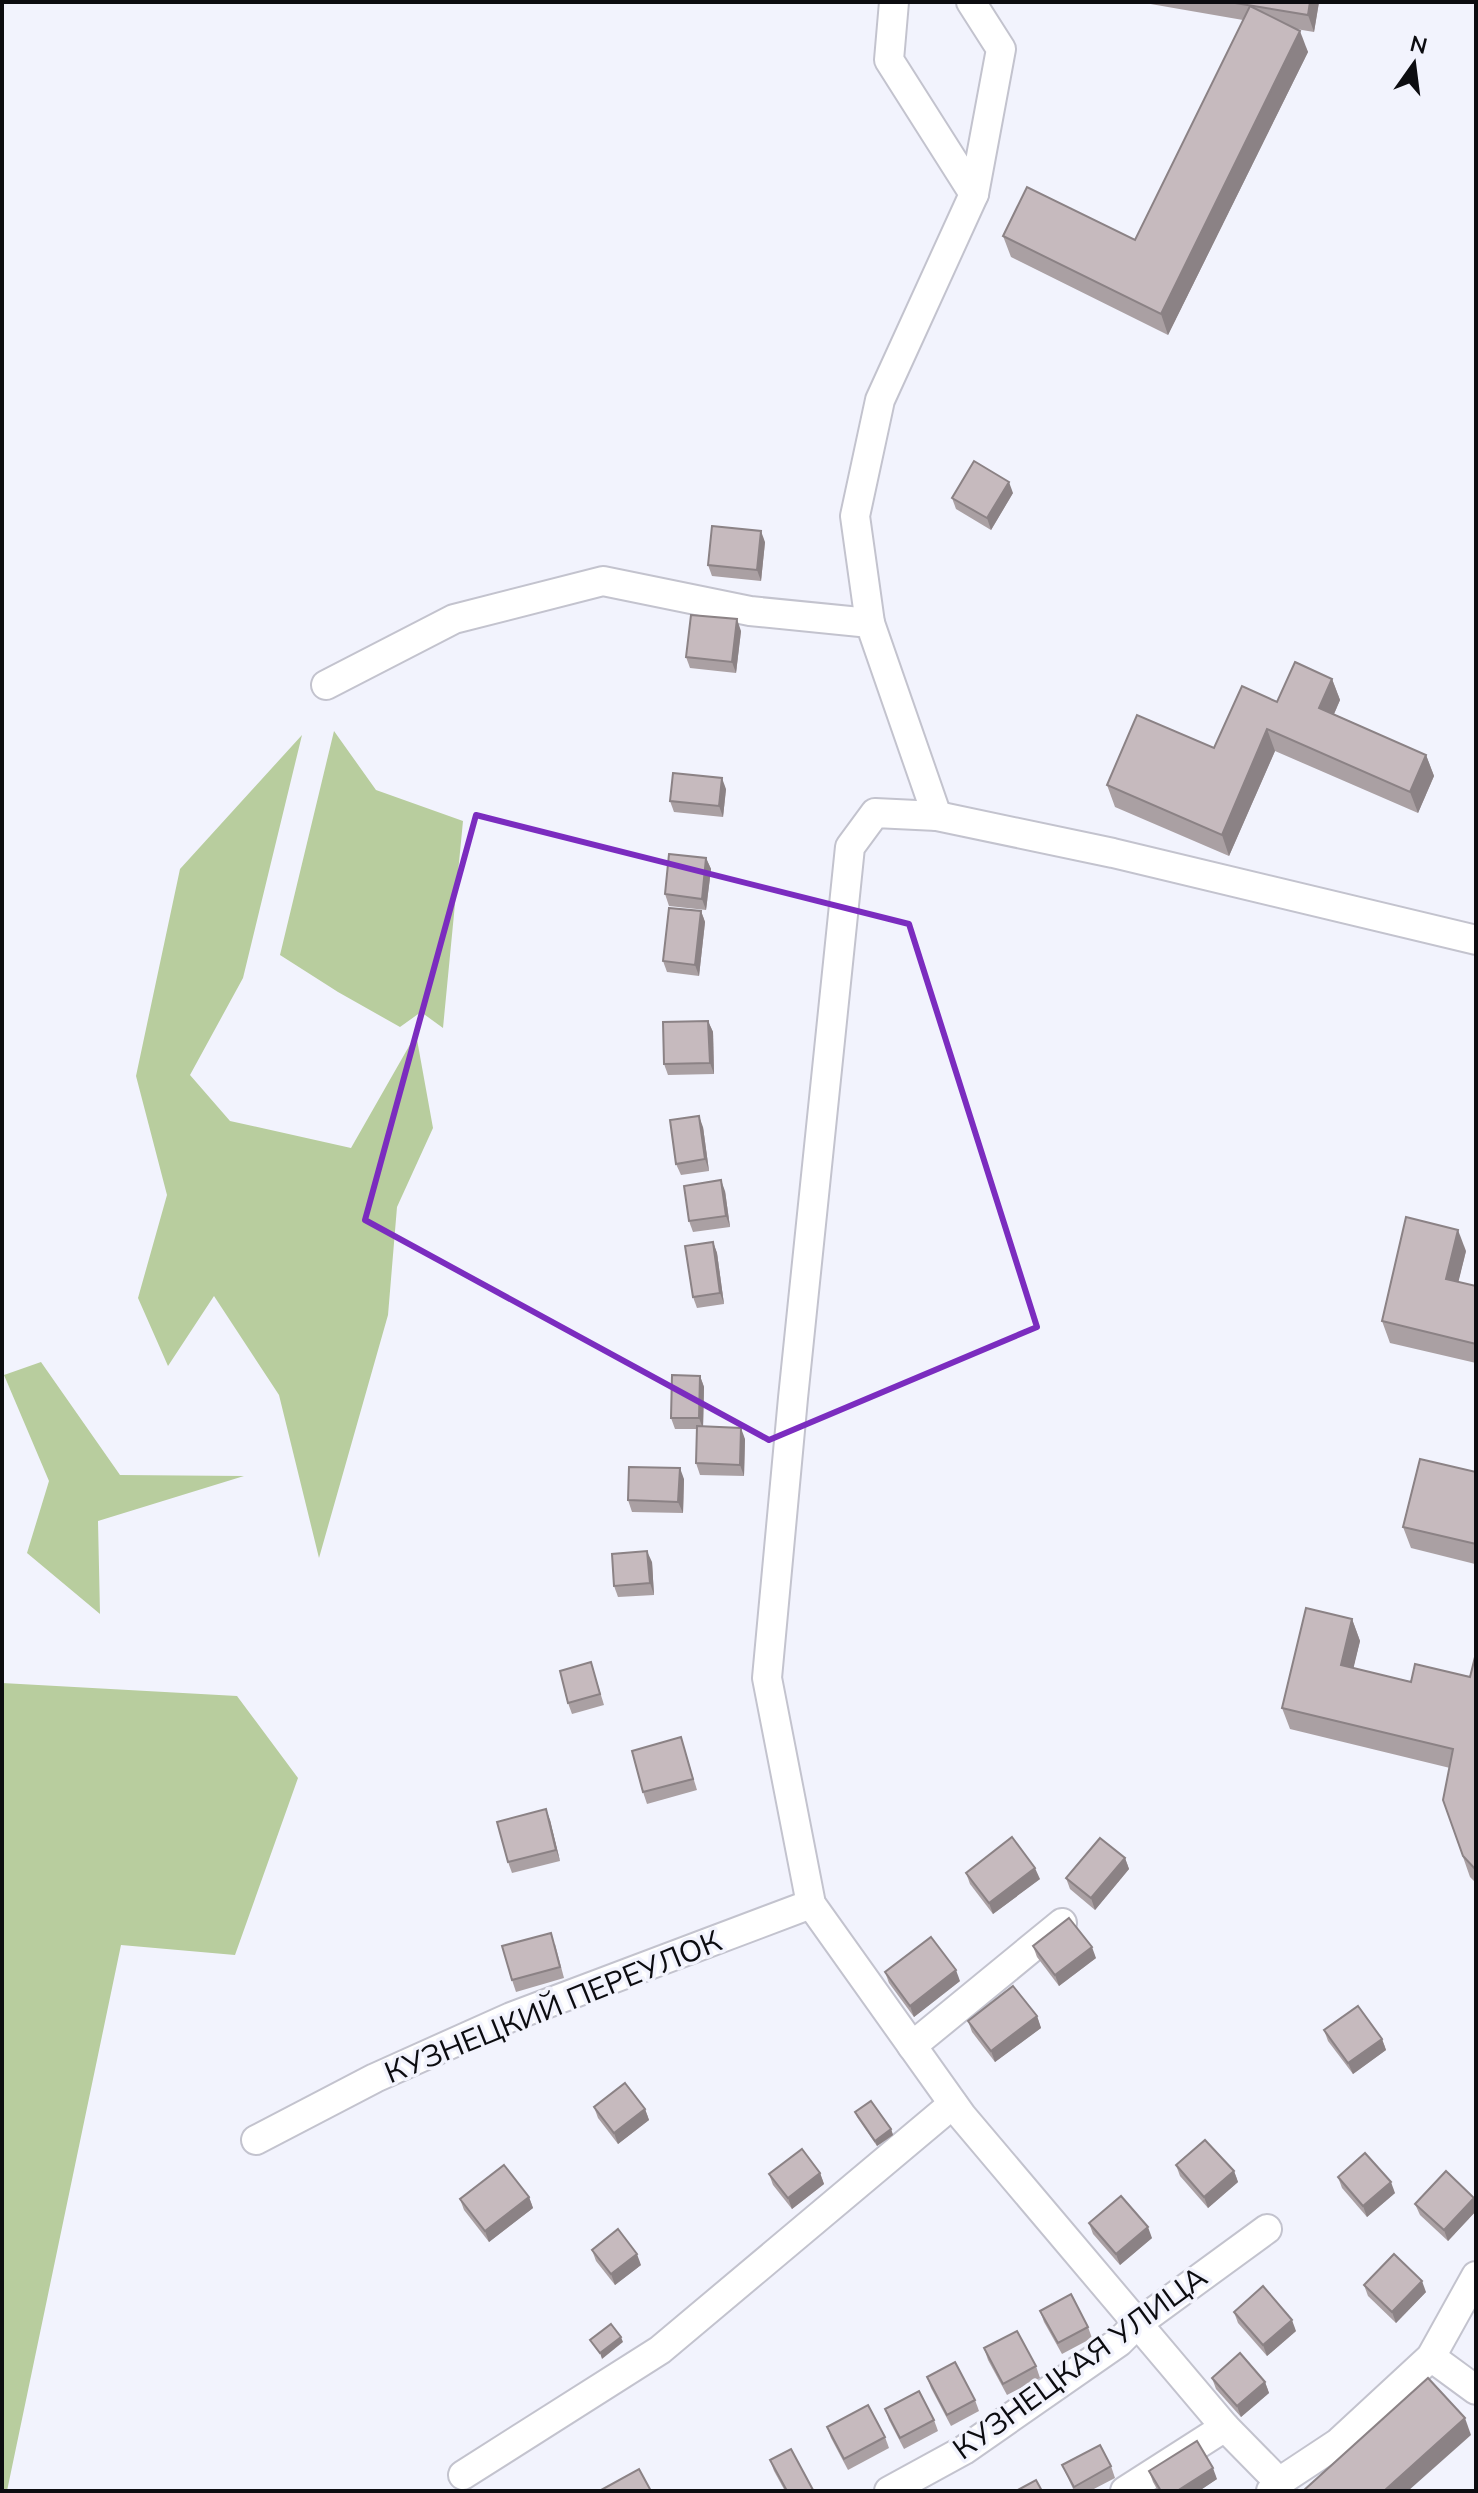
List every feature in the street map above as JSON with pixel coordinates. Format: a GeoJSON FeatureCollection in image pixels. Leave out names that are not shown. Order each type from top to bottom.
{"type":"FeatureCollection","features":[{"type":"Feature","properties":{"kind":"street"},"geometry":{"type":"LineString","coordinates":[[894,2],[889,60],[974,194]]}},
{"type":"Feature","properties":{"kind":"street"},"geometry":{"type":"LineString","coordinates":[[937,816],[870,623],[855,516],[880,400],[974,194],[1001,49],[971,2]]}},
{"type":"Feature","properties":{"kind":"street"},"geometry":{"type":"LineString","coordinates":[[326,685],[454,619],[603,581],[750,611],[870,623]]}},
{"type":"Feature","properties":{"kind":"street"},"geometry":{"type":"LineString","coordinates":[[1476,940],[1113,853],[937,816],[875,813],[850,847],[767,1678],[811,1904],[953,2104],[1275,2487],[1338,2443],[1431,2357],[1476,2276]]}},
{"type":"Feature","properties":{"kind":"street","name":"КУЗНЕЦКИЙ ПЕРЕУЛОК"},"geometry":{"type":"LineString","coordinates":[[256,2140],[375,2078],[511,2017],[811,1904]]}},
{"type":"Feature","properties":{"kind":"street"},"geometry":{"type":"LineString","coordinates":[[912,2046],[1062,1923]]}},
{"type":"Feature","properties":{"kind":"street"},"geometry":{"type":"LineString","coordinates":[[463,2475],[660,2350],[953,2104]]}},
{"type":"Feature","properties":{"kind":"street","name":"КУЗНЕЦКАЯ УЛИЦА"},"geometry":{"type":"LineString","coordinates":[[889,2491],[964,2450],[1119,2342],[1137,2324],[1267,2229]]}},
{"type":"Feature","properties":{"kind":"street"},"geometry":{"type":"LineString","coordinates":[[1431,2357],[1476,2390]]}},
{"type":"Feature","properties":{"kind":"street"},"geometry":{"type":"LineString","coordinates":[[1125,2491],[1225,2427]]}},
{"type":"Feature","properties":{"kind":"highlighted area"},"geometry":{"type":"Polygon","coordinates":[[[476,815],[909,924],[1037,1327],[769,1440],[365,1220],[476,815]]]}},
{"type":"Feature","properties":{"kind":"green space"},"geometry":{"type":"Polygon","coordinates":[[[334,731],[376,790],[463,821],[443,1028],[421,1012],[400,1027],[280,955],[334,731]]]}},
{"type":"Feature","properties":{"kind":"green space"},"geometry":{"type":"Polygon","coordinates":[[[302,735],[243,978],[190,1075],[230,1121],[351,1148],[416,1034],[433,1128],[397,1207],[388,1315],[319,1558],[279,1395],[214,1296],[168,1366],[138,1298],[167,1195],[136,1076],[180,869],[302,735]]]}},
{"type":"Feature","properties":{"kind":"green space"},"geometry":{"type":"Polygon","coordinates":[[[41,1362],[120,1475],[244,1476],[98,1521],[100,1614],[27,1553],[49,1481],[4,1375],[41,1362]]]}},
{"type":"Feature","properties":{"kind":"green space"},"geometry":{"type":"Polygon","coordinates":[[[2,1683],[237,1696],[298,1778],[235,1955],[121,1945],[7,2491],[2,2491],[2,1683]]]}},
{"type":"Feature","properties":{"kind":"building"},"geometry":{"type":"Polygon","coordinates":[[[1229,2],[1310,2],[1308,15],[1229,2]]]}},
{"type":"Feature","properties":{"kind":"building"},"geometry":{"type":"Polygon","coordinates":[[[1250,6],[1300,31],[1161,314],[1003,236],[1027,187],[1135,240],[1250,6]]]}},
{"type":"Feature","properties":{"kind":"building"},"geometry":{"type":"Polygon","coordinates":[[[974,461],[1009,482],[987,518],[952,498],[974,461]]]}},
{"type":"Feature","properties":{"kind":"building"},"geometry":{"type":"Polygon","coordinates":[[[712,526],[761,531],[757,570],[708,565],[712,526]]]}},
{"type":"Feature","properties":{"kind":"building"},"geometry":{"type":"Polygon","coordinates":[[[691,615],[737,619],[732,662],[686,657],[691,615]]]}},
{"type":"Feature","properties":{"kind":"building"},"geometry":{"type":"Polygon","coordinates":[[[1295,662],[1332,679],[1319,708],[1426,755],[1410,792],[1267,729],[1222,835],[1107,785],[1137,715],[1214,748],[1242,686],[1277,702],[1295,662]]]}},
{"type":"Feature","properties":{"kind":"building"},"geometry":{"type":"Polygon","coordinates":[[[673,773],[722,778],[719,806],[670,801],[673,773]]]}},
{"type":"Feature","properties":{"kind":"building"},"geometry":{"type":"Polygon","coordinates":[[[669,854],[706,858],[702,899],[665,894],[669,854]]]}},
{"type":"Feature","properties":{"kind":"building"},"geometry":{"type":"Polygon","coordinates":[[[669,908],[701,911],[695,965],[663,961],[669,908]]]}},
{"type":"Feature","properties":{"kind":"building"},"geometry":{"type":"Polygon","coordinates":[[[708,1021],[710,1063],[664,1064],[663,1022],[708,1021]]]}},
{"type":"Feature","properties":{"kind":"building"},"geometry":{"type":"Polygon","coordinates":[[[699,1116],[705,1159],[676,1164],[670,1120],[699,1116]]]}},
{"type":"Feature","properties":{"kind":"building"},"geometry":{"type":"Polygon","coordinates":[[[721,1180],[726,1216],[689,1221],[684,1186],[721,1180]]]}},
{"type":"Feature","properties":{"kind":"building"},"geometry":{"type":"Polygon","coordinates":[[[1406,1217],[1458,1230],[1446,1279],[1476,1286],[1476,1344],[1382,1321],[1406,1217]]]}},
{"type":"Feature","properties":{"kind":"building"},"geometry":{"type":"Polygon","coordinates":[[[713,1242],[720,1293],[693,1297],[685,1246],[713,1242]]]}},
{"type":"Feature","properties":{"kind":"building"},"geometry":{"type":"Polygon","coordinates":[[[672,1375],[700,1376],[699,1418],[671,1418],[672,1375]]]}},
{"type":"Feature","properties":{"kind":"building"},"geometry":{"type":"Polygon","coordinates":[[[697,1426],[741,1428],[740,1465],[696,1463],[697,1426]]]}},
{"type":"Feature","properties":{"kind":"building"},"geometry":{"type":"Polygon","coordinates":[[[1420,1459],[1476,1472],[1476,1544],[1403,1527],[1420,1459]]]}},
{"type":"Feature","properties":{"kind":"building"},"geometry":{"type":"Polygon","coordinates":[[[629,1467],[680,1468],[678,1502],[628,1500],[629,1467]]]}},
{"type":"Feature","properties":{"kind":"building"},"geometry":{"type":"Polygon","coordinates":[[[647,1551],[650,1583],[614,1586],[612,1554],[647,1551]]]}},
{"type":"Feature","properties":{"kind":"building"},"geometry":{"type":"Polygon","coordinates":[[[1306,1608],[1352,1619],[1341,1665],[1411,1682],[1415,1664],[1470,1677],[1476,1653],[1476,1870],[1463,1856],[1443,1800],[1453,1749],[1282,1708],[1306,1608]]]}},
{"type":"Feature","properties":{"kind":"building"},"geometry":{"type":"Polygon","coordinates":[[[591,1662],[600,1694],[568,1703],[560,1671],[591,1662]]]}},
{"type":"Feature","properties":{"kind":"building"},"geometry":{"type":"Polygon","coordinates":[[[681,1737],[693,1779],[643,1792],[632,1751],[681,1737]]]}},
{"type":"Feature","properties":{"kind":"building"},"geometry":{"type":"Polygon","coordinates":[[[546,1809],[556,1850],[508,1862],[497,1822],[546,1809]]]}},
{"type":"Feature","properties":{"kind":"building"},"geometry":{"type":"Polygon","coordinates":[[[1012,1837],[1035,1868],[989,1903],[966,1873],[1012,1837]]]}},
{"type":"Feature","properties":{"kind":"building"},"geometry":{"type":"Polygon","coordinates":[[[1100,1838],[1125,1858],[1091,1898],[1066,1878],[1100,1838]]]}},
{"type":"Feature","properties":{"kind":"building"},"geometry":{"type":"Polygon","coordinates":[[[1069,1918],[1092,1947],[1055,1975],[1033,1946],[1069,1918]]]}},
{"type":"Feature","properties":{"kind":"building"},"geometry":{"type":"Polygon","coordinates":[[[551,1933],[560,1967],[512,1980],[502,1946],[551,1933]]]}},
{"type":"Feature","properties":{"kind":"building"},"geometry":{"type":"Polygon","coordinates":[[[931,1937],[956,1970],[910,2006],[885,1972],[931,1937]]]}},
{"type":"Feature","properties":{"kind":"building"},"geometry":{"type":"Polygon","coordinates":[[[1013,1986],[1037,2016],[991,2051],[968,2021],[1013,1986]]]}},
{"type":"Feature","properties":{"kind":"building"},"geometry":{"type":"Polygon","coordinates":[[[1358,2006],[1382,2039],[1348,2063],[1324,2030],[1358,2006]]]}},
{"type":"Feature","properties":{"kind":"building"},"geometry":{"type":"Polygon","coordinates":[[[625,2083],[645,2109],[614,2133],[594,2107],[625,2083]]]}},
{"type":"Feature","properties":{"kind":"building"},"geometry":{"type":"Polygon","coordinates":[[[871,2101],[891,2129],[875,2141],[855,2112],[871,2101]]]}},
{"type":"Feature","properties":{"kind":"building"},"geometry":{"type":"Polygon","coordinates":[[[1205,2140],[1234,2171],[1204,2197],[1176,2165],[1205,2140]]]}},
{"type":"Feature","properties":{"kind":"building"},"geometry":{"type":"Polygon","coordinates":[[[802,2149],[820,2173],[788,2198],[769,2174],[802,2149]]]}},
{"type":"Feature","properties":{"kind":"building"},"geometry":{"type":"Polygon","coordinates":[[[1365,2153],[1391,2182],[1363,2206],[1338,2177],[1365,2153]]]}},
{"type":"Feature","properties":{"kind":"building"},"geometry":{"type":"Polygon","coordinates":[[[504,2165],[529,2197],[485,2231],[460,2199],[504,2165]]]}},
{"type":"Feature","properties":{"kind":"building"},"geometry":{"type":"Polygon","coordinates":[[[1446,2171],[1474,2198],[1444,2230],[1415,2204],[1446,2171]]]}},
{"type":"Feature","properties":{"kind":"building"},"geometry":{"type":"Polygon","coordinates":[[[1121,2196],[1148,2227],[1116,2254],[1089,2223],[1121,2196]]]}},
{"type":"Feature","properties":{"kind":"building"},"geometry":{"type":"Polygon","coordinates":[[[618,2229],[637,2254],[611,2274],[592,2250],[618,2229]]]}},
{"type":"Feature","properties":{"kind":"building"},"geometry":{"type":"Polygon","coordinates":[[[1394,2254],[1422,2281],[1392,2312],[1364,2285],[1394,2254]]]}},
{"type":"Feature","properties":{"kind":"building"},"geometry":{"type":"Polygon","coordinates":[[[1263,2286],[1292,2320],[1263,2345],[1234,2312],[1263,2286]]]}},
{"type":"Feature","properties":{"kind":"building"},"geometry":{"type":"Polygon","coordinates":[[[1071,2294],[1088,2327],[1058,2343],[1040,2311],[1071,2294]]]}},
{"type":"Feature","properties":{"kind":"building"},"geometry":{"type":"Polygon","coordinates":[[[611,2324],[621,2337],[600,2353],[590,2340],[611,2324]]]}},
{"type":"Feature","properties":{"kind":"building"},"geometry":{"type":"Polygon","coordinates":[[[1017,2331],[1036,2366],[1003,2384],[984,2348],[1017,2331]]]}},
{"type":"Feature","properties":{"kind":"building"},"geometry":{"type":"Polygon","coordinates":[[[1240,2353],[1265,2382],[1237,2406],[1212,2378],[1240,2353]]]}},
{"type":"Feature","properties":{"kind":"building"},"geometry":{"type":"Polygon","coordinates":[[[955,2362],[975,2400],[947,2415],[927,2377],[955,2362]]]}},
{"type":"Feature","properties":{"kind":"building"},"geometry":{"type":"Polygon","coordinates":[[[1428,2378],[1465,2418],[1384,2491],[1303,2491],[1428,2378]]]}},
{"type":"Feature","properties":{"kind":"building"},"geometry":{"type":"Polygon","coordinates":[[[919,2391],[934,2420],[900,2438],[885,2409],[919,2391]]]}},
{"type":"Feature","properties":{"kind":"building"},"geometry":{"type":"Polygon","coordinates":[[[868,2405],[885,2437],[844,2459],[827,2427],[868,2405]]]}},
{"type":"Feature","properties":{"kind":"building"},"geometry":{"type":"Polygon","coordinates":[[[1197,2441],[1213,2468],[1177,2491],[1161,2491],[1149,2471],[1197,2441]]]}},
{"type":"Feature","properties":{"kind":"building"},"geometry":{"type":"Polygon","coordinates":[[[1100,2445],[1111,2466],[1074,2487],[1062,2465],[1100,2445]]]}},
{"type":"Feature","properties":{"kind":"building"},"geometry":{"type":"Polygon","coordinates":[[[791,2449],[813,2490],[787,2491],[770,2460],[791,2449]]]}},
{"type":"Feature","properties":{"kind":"building"},"geometry":{"type":"Polygon","coordinates":[[[639,2469],[651,2491],[601,2490],[639,2469]]]}},
{"type":"Feature","properties":{"kind":"building"},"geometry":{"type":"Polygon","coordinates":[[[1036,2480],[1042,2491],[1016,2491],[1036,2480]]]}}]}
